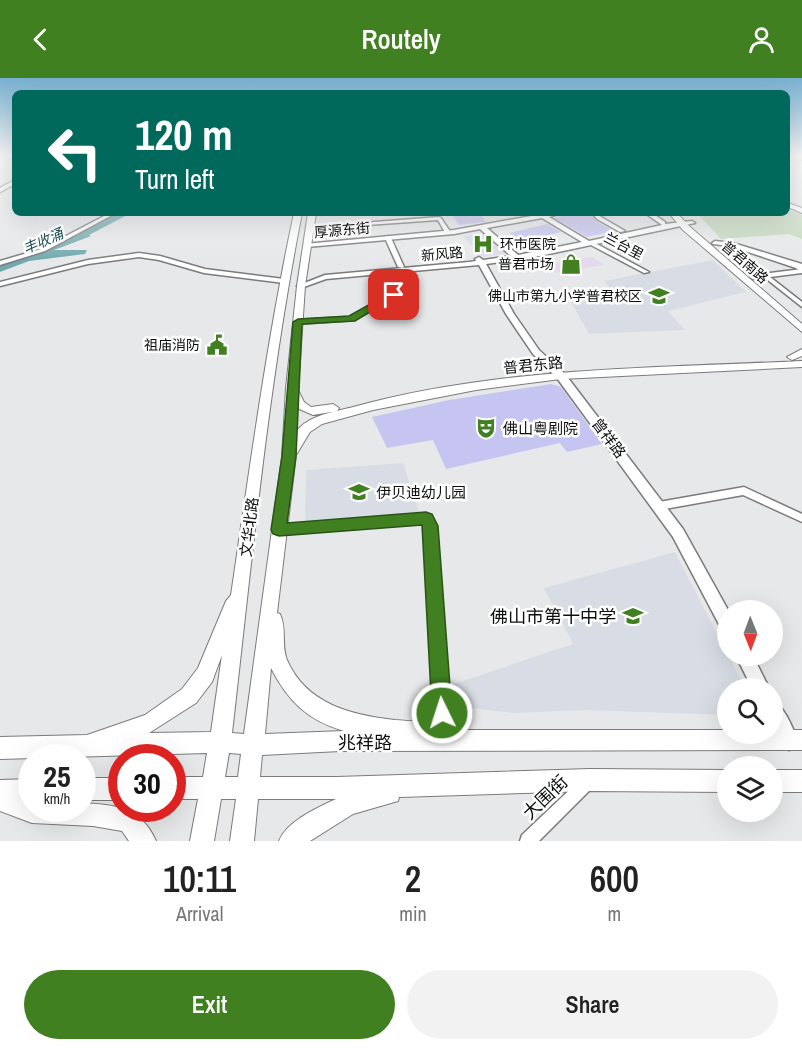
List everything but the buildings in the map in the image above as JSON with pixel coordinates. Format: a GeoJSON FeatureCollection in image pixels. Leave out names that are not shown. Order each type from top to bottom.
{"type":"FeatureCollection","features":[{"type":"Feature","properties":{"kind":"main road","name":"文华北路"},"geometry":{"type":"LineString","coordinates":[[202,841],[220,742],[268,382],[284,281],[297,216]]}},
{"type":"Feature","properties":{"kind":"main road","name":"普君南路"},"geometry":{"type":"LineString","coordinates":[[683,219],[715,243],[802,319]]}},
{"type":"Feature","properties":{"kind":"main road","name":"普君南路"},"geometry":{"type":"LineString","coordinates":[[683,219],[802,329]]}},
{"type":"Feature","properties":{"kind":"main road","name":"文华北路"},"geometry":{"type":"LineString","coordinates":[[242,841],[289,456],[292,388],[302,279],[311,221]]}},
{"type":"Feature","properties":{"kind":"main road","name":"普君东路"},"geometry":{"type":"LineString","coordinates":[[289,456],[298,438],[317,416],[476,386],[557,372],[800,360]]}},
{"type":"Feature","properties":{"kind":"main road"},"geometry":{"type":"LineString","coordinates":[[292,388],[298,405],[317,416]]}},
{"type":"Feature","properties":{"kind":"main road"},"geometry":{"type":"LineString","coordinates":[[86,744],[150,723],[189,696],[206,675],[216,643],[242,585]]}},
{"type":"Feature","properties":{"kind":"main road"},"geometry":{"type":"LineString","coordinates":[[271,589],[277,660],[294,691],[327,716],[376,728],[453,739]]}},
{"type":"Feature","properties":{"kind":"main road","name":"兆祥路"},"geometry":{"type":"LineString","coordinates":[[96,746],[220,742],[253,745],[453,739],[796,741]]}},
{"type":"Feature","properties":{"kind":"main road","name":"兆祥路"},"geometry":{"type":"LineString","coordinates":[[0,748],[18,748]]}},
{"type":"Feature","properties":{"kind":"main road"},"geometry":{"type":"LineString","coordinates":[[186,788],[337,788],[590,780],[717,781]]}},
{"type":"Feature","properties":{"kind":"main road"},"geometry":{"type":"LineString","coordinates":[[783,781],[802,781]]}},
{"type":"Feature","properties":{"kind":"main road"},"geometry":{"type":"LineString","coordinates":[[291,841],[322,817],[367,797],[434,784]]}},
{"type":"Feature","properties":{"kind":"main road"},"geometry":{"type":"LineString","coordinates":[[0,791],[18,790]]}},
{"type":"Feature","properties":{"kind":"main road"},"geometry":{"type":"LineString","coordinates":[[0,800],[32,812],[93,815],[128,821],[144,841]]}},
{"type":"Feature","properties":{"kind":"street"},"geometry":{"type":"LineString","coordinates":[[0,263],[43,250],[108,216]]}},
{"type":"Feature","properties":{"kind":"street"},"geometry":{"type":"LineString","coordinates":[[543,216],[588,242]]}},
{"type":"Feature","properties":{"kind":"street","name":"厚源东街"},"geometry":{"type":"LineString","coordinates":[[307,245],[448,233],[543,216]]}},
{"type":"Feature","properties":{"kind":"street"},"geometry":{"type":"LineString","coordinates":[[599,216],[622,231]]}},
{"type":"Feature","properties":{"kind":"street"},"geometry":{"type":"LineString","coordinates":[[652,216],[663,223]]}},
{"type":"Feature","properties":{"kind":"street"},"geometry":{"type":"LineString","coordinates":[[311,221],[380,223],[439,218],[448,233]]}},
{"type":"Feature","properties":{"kind":"street","name":"新风路"},"geometry":{"type":"LineString","coordinates":[[588,242],[622,231],[683,219]]}},
{"type":"Feature","properties":{"kind":"street","name":"新风路"},"geometry":{"type":"LineString","coordinates":[[302,279],[385,272],[515,256],[588,242],[683,219]]}},
{"type":"Feature","properties":{"kind":"street"},"geometry":{"type":"LineString","coordinates":[[380,223],[401,267]]}},
{"type":"Feature","properties":{"kind":"street"},"geometry":{"type":"LineString","coordinates":[[483,228],[515,256]]}},
{"type":"Feature","properties":{"kind":"street","name":"兰台里"},"geometry":{"type":"LineString","coordinates":[[588,242],[646,272]]}},
{"type":"Feature","properties":{"kind":"street","name":"普君南路"},"geometry":{"type":"LineString","coordinates":[[715,243],[731,244],[799,266],[802,271]]}},
{"type":"Feature","properties":{"kind":"street"},"geometry":{"type":"LineString","coordinates":[[0,284],[88,262],[139,255],[160,258],[204,271],[284,281]]}},
{"type":"Feature","properties":{"kind":"street","name":"新风路"},"geometry":{"type":"LineString","coordinates":[[302,279],[324,274],[480,261]]}},
{"type":"Feature","properties":{"kind":"street","name":"曾祥路"},"geometry":{"type":"LineString","coordinates":[[480,261],[510,314],[536,352],[557,372],[678,533],[717,605]]}},
{"type":"Feature","properties":{"kind":"street"},"geometry":{"type":"LineString","coordinates":[[753,277],[802,271]]}},
{"type":"Feature","properties":{"kind":"street"},"geometry":{"type":"LineString","coordinates":[[298,322],[351,319],[393,297],[385,272]]}},
{"type":"Feature","properties":{"kind":"street"},"geometry":{"type":"LineString","coordinates":[[766,276],[802,305]]}},
{"type":"Feature","properties":{"kind":"street"},"geometry":{"type":"LineString","coordinates":[[659,506],[744,491],[802,518]]}},
{"type":"Feature","properties":{"kind":"street"},"geometry":{"type":"LineString","coordinates":[[279,530],[426,518],[431,526],[453,739]]}},
{"type":"Feature","properties":{"kind":"street"},"geometry":{"type":"LineString","coordinates":[[783,724],[796,741]]}},
{"type":"Feature","properties":{"kind":"street","name":"大围街"},"geometry":{"type":"LineString","coordinates":[[528,841],[590,780]]}},
{"type":"Feature","properties":{"kind":"shaded area","name":"环市医院"},"geometry":{"type":"Polygon","coordinates":[[[483,234],[507,253],[482,257],[463,236],[483,234]]]}},
{"type":"Feature","properties":{"kind":"shaded area","name":"普君市场"},"geometry":{"type":"Polygon","coordinates":[[[592,257],[604,265],[556,273],[535,262],[551,263],[592,257]]]}},
{"type":"Feature","properties":{"kind":"shaded area","name":"佛山市第九小学普君校区"},"geometry":{"type":"Polygon","coordinates":[[[713,260],[746,292],[668,311],[685,330],[589,334],[569,298],[612,291],[604,281],[713,260]]]}},
{"type":"Feature","properties":{"kind":"shaded area","name":"伊贝迪幼儿园"},"geometry":{"type":"Polygon","coordinates":[[[403,463],[420,515],[305,522],[306,470],[403,463]]]}},
{"type":"Feature","properties":{"kind":"shaded area","name":"佛山市第十中学"},"geometry":{"type":"Polygon","coordinates":[[[675,552],[717,634],[717,666],[734,666],[740,678],[717,678],[717,715],[586,710],[513,713],[449,705],[442,688],[573,644],[544,588],[675,552]]]}},
{"type":"Feature","properties":{"kind":"green space"},"geometry":{"type":"Polygon","coordinates":[[[790,210],[802,215],[802,239],[789,234],[721,239],[700,216],[790,216],[790,210]]]}},
{"type":"Feature","properties":{"kind":"water"},"geometry":{"type":"Polygon","coordinates":[[[112,216],[125,216],[89,235],[91,236],[54,250],[87,250],[85,254],[29,261],[0,272],[0,265],[41,252],[112,216]]]}},
{"type":"Feature","properties":{"kind":"place","name":"环市医院"},"geometry":{"type":"Point","coordinates":[483,244]}},
{"type":"Feature","properties":{"kind":"place","name":"普君市场"},"geometry":{"type":"Point","coordinates":[571,264]}},
{"type":"Feature","properties":{"kind":"place","name":"佛山市第九小学普君校区"},"geometry":{"type":"Point","coordinates":[659,296]}},
{"type":"Feature","properties":{"kind":"place","name":"祖庙消防"},"geometry":{"type":"Point","coordinates":[217,345]}},
{"type":"Feature","properties":{"kind":"place","name":"佛山粤剧院"},"geometry":{"type":"Point","coordinates":[486,428]}},
{"type":"Feature","properties":{"kind":"place","name":"伊贝迪幼儿园"},"geometry":{"type":"Point","coordinates":[359,492]}},
{"type":"Feature","properties":{"kind":"place","name":"佛山市第十中学"},"geometry":{"type":"Point","coordinates":[633,616]}},
{"type":"Feature","properties":{"kind":"route"},"geometry":{"type":"LineString","coordinates":[[394,295],[351,319],[298,322],[289,456],[279,530],[426,518],[431,526],[442,713]]}},
{"type":"Feature","properties":{"kind":"water label","name":"丰收涌"},"geometry":{"type":"Point","coordinates":[43,241]}}]}
